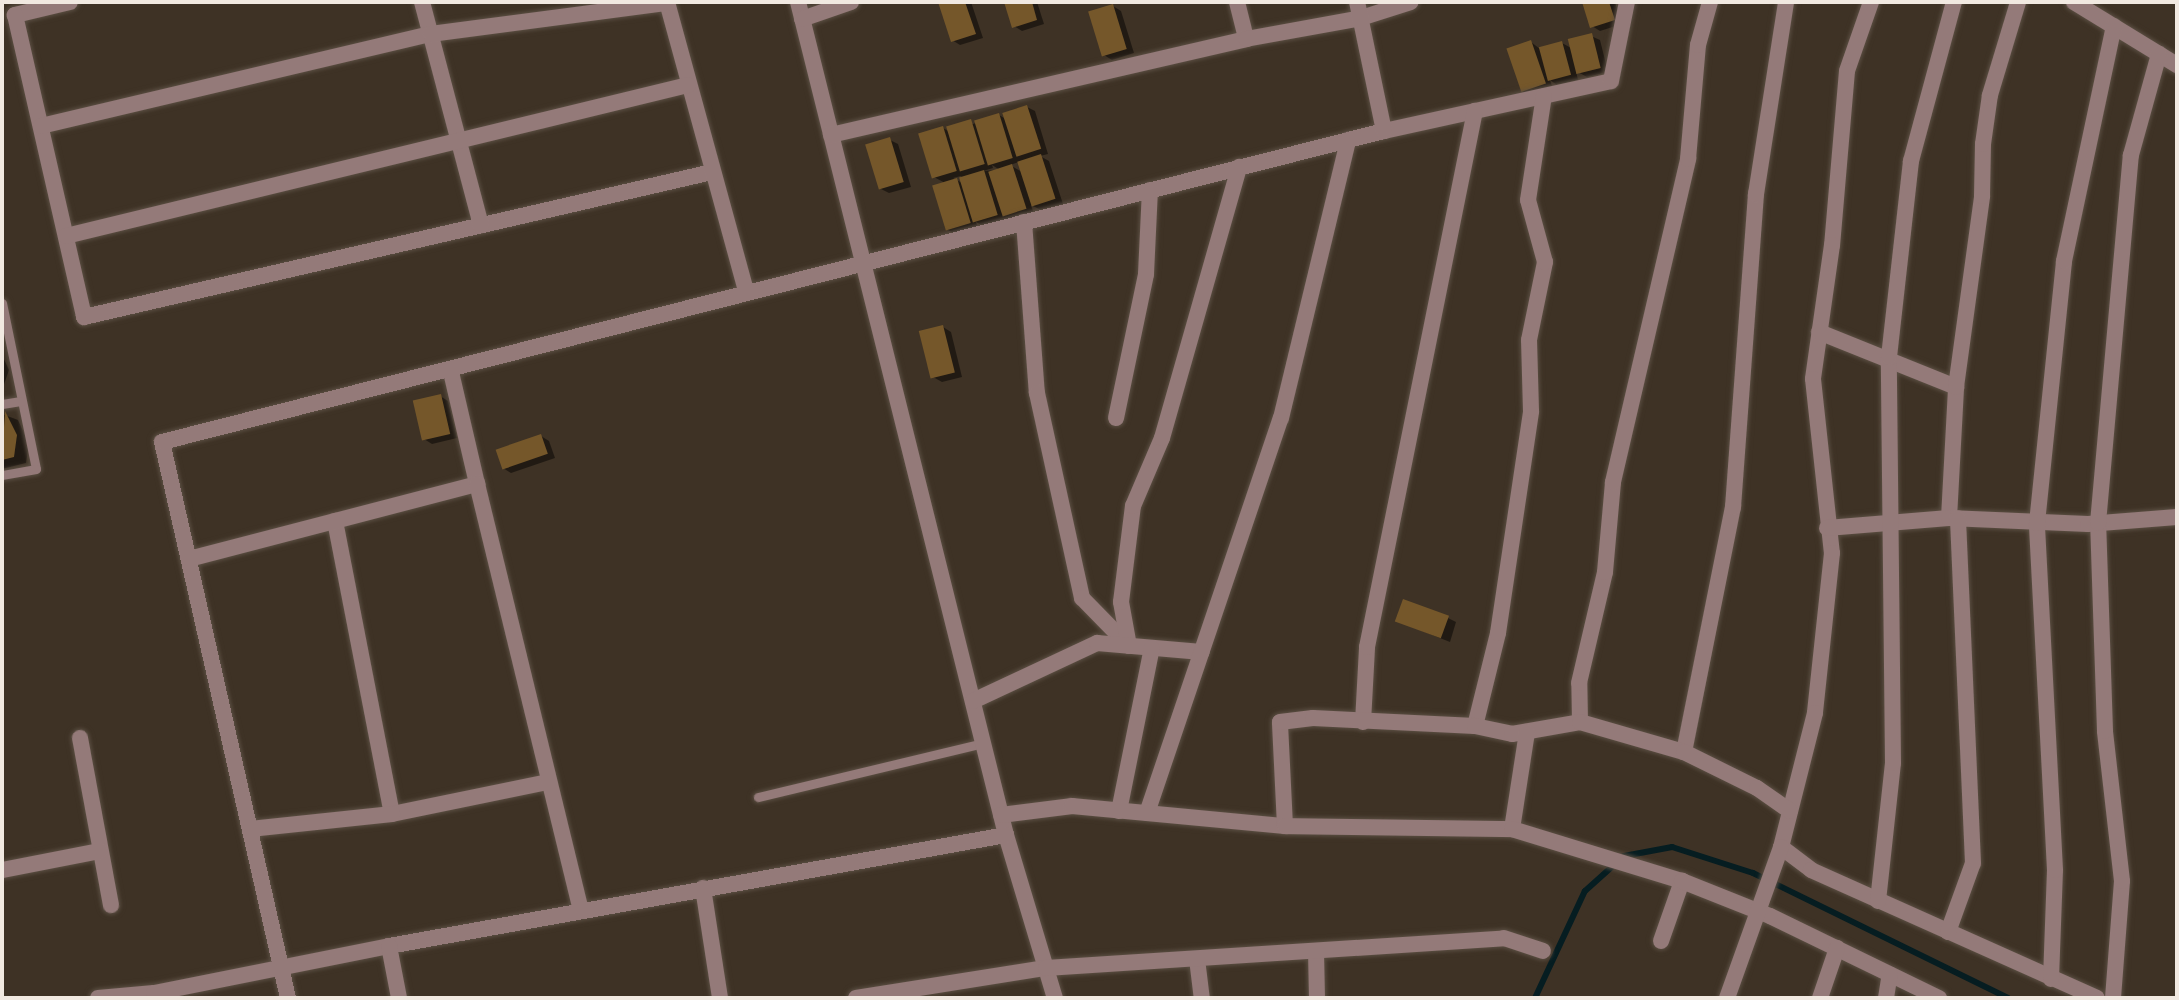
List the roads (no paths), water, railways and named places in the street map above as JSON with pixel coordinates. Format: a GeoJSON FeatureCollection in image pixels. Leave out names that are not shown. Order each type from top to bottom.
{"type":"FeatureCollection","features":[{"type":"Feature","properties":{"kind":"street"},"geometry":{"type":"LineString","coordinates":[[70,2],[15,15],[84,317],[712,172]]}},
{"type":"Feature","properties":{"kind":"street"},"geometry":{"type":"LineString","coordinates":[[422,2],[481,225]]}},
{"type":"Feature","properties":{"kind":"street"},"geometry":{"type":"LineString","coordinates":[[41,126],[431,34],[667,2],[746,290]]}},
{"type":"Feature","properties":{"kind":"street"},"geometry":{"type":"LineString","coordinates":[[798,2],[1006,835],[1055,998]]}},
{"type":"Feature","properties":{"kind":"street"},"geometry":{"type":"LineString","coordinates":[[802,19],[851,2]]}},
{"type":"Feature","properties":{"kind":"street"},"geometry":{"type":"LineString","coordinates":[[1237,2],[1246,39]]}},
{"type":"Feature","properties":{"kind":"street"},"geometry":{"type":"LineString","coordinates":[[831,135],[1359,10],[1411,2]]}},
{"type":"Feature","properties":{"kind":"street"},"geometry":{"type":"LineString","coordinates":[[288,998],[162,442],[451,372],[746,290],[1239,167],[1384,131],[1611,81],[1627,2]]}},
{"type":"Feature","properties":{"kind":"street"},"geometry":{"type":"LineString","coordinates":[[1580,722],[1579,683],[1605,572],[1613,482],[1688,159],[1698,45],[1710,2]]}},
{"type":"Feature","properties":{"kind":"street"},"geometry":{"type":"LineString","coordinates":[[1684,752],[1733,507],[1756,194],[1786,2]]}},
{"type":"Feature","properties":{"kind":"street"},"geometry":{"type":"LineString","coordinates":[[1727,998],[1781,847],[1815,713],[1832,553],[1813,379],[1847,71],[1871,2]]}},
{"type":"Feature","properties":{"kind":"street"},"geometry":{"type":"LineString","coordinates":[[1878,901],[1893,763],[1889,357],[1911,161],[1954,2]]}},
{"type":"Feature","properties":{"kind":"street"},"geometry":{"type":"LineString","coordinates":[[1948,932],[1973,863],[1953,518],[1956,387],[1988,108],[2018,2]]}},
{"type":"Feature","properties":{"kind":"street"},"geometry":{"type":"LineString","coordinates":[[2074,2],[2177,65]]}},
{"type":"Feature","properties":{"kind":"street"},"geometry":{"type":"LineString","coordinates":[[1359,10],[1384,131]]}},
{"type":"Feature","properties":{"kind":"street"},"geometry":{"type":"LineString","coordinates":[[2051,979],[2055,870],[2037,523],[2064,261],[2114,26]]}},
{"type":"Feature","properties":{"kind":"street"},"geometry":{"type":"LineString","coordinates":[[2113,998],[2122,881],[2105,731],[2098,523],[2131,155],[2159,54]]}},
{"type":"Feature","properties":{"kind":"street"},"geometry":{"type":"LineString","coordinates":[[66,236],[688,85]]}},
{"type":"Feature","properties":{"kind":"street"},"geometry":{"type":"LineString","coordinates":[[1475,726],[1498,633],[1531,411],[1529,340],[1545,262],[1528,200],[1544,96]]}},
{"type":"Feature","properties":{"kind":"street"},"geometry":{"type":"LineString","coordinates":[[1363,722],[1367,647],[1475,111]]}},
{"type":"Feature","properties":{"kind":"street"},"geometry":{"type":"LineString","coordinates":[[1147,813],[1301,351],[1348,140]]}},
{"type":"Feature","properties":{"kind":"street"},"geometry":{"type":"LineString","coordinates":[[1129,646],[1121,602],[1133,506],[1162,438],[1239,167]]}},
{"type":"Feature","properties":{"kind":"street"},"geometry":{"type":"LineString","coordinates":[[1116,418],[1146,274],[1150,190]]}},
{"type":"Feature","properties":{"kind":"street"},"geometry":{"type":"LineString","coordinates":[[1024,222],[1037,393],[1082,598],[1129,646]]}},
{"type":"Feature","properties":{"kind":"street"},"geometry":{"type":"LineString","coordinates":[[1819,332],[1889,357],[1956,387]]}},
{"type":"Feature","properties":{"kind":"street"},"geometry":{"type":"LineString","coordinates":[[451,372],[581,911]]}},
{"type":"Feature","properties":{"kind":"street"},"geometry":{"type":"LineString","coordinates":[[189,559],[477,484]]}},
{"type":"Feature","properties":{"kind":"street"},"geometry":{"type":"LineString","coordinates":[[1827,528],[1953,518],[2098,523],[2177,517]]}},
{"type":"Feature","properties":{"kind":"street"},"geometry":{"type":"LineString","coordinates":[[335,521],[392,814]]}},
{"type":"Feature","properties":{"kind":"street"},"geometry":{"type":"LineString","coordinates":[[973,701],[1097,643],[1202,652]]}},
{"type":"Feature","properties":{"kind":"street"},"geometry":{"type":"LineString","coordinates":[[1119,811],[1152,648]]}},
{"type":"Feature","properties":{"kind":"street"},"geometry":{"type":"LineString","coordinates":[[1285,826],[1280,722],[1313,718],[1475,726],[1512,734],[1580,722],[1684,752],[1757,788],[1790,811]]}},
{"type":"Feature","properties":{"kind":"street"},"geometry":{"type":"LineString","coordinates":[[1512,829],[1527,732]]}},
{"type":"Feature","properties":{"kind":"street"},"geometry":{"type":"LineString","coordinates":[[80,738],[111,905]]}},
{"type":"Feature","properties":{"kind":"street"},"geometry":{"type":"LineString","coordinates":[[250,829],[392,814],[548,782]]}},
{"type":"Feature","properties":{"kind":"street"},"geometry":{"type":"LineString","coordinates":[[1001,815],[1072,806],[1285,826],[1512,829],[1682,881],[1757,910],[1939,998]]}},
{"type":"Feature","properties":{"kind":"street"},"geometry":{"type":"LineString","coordinates":[[98,998],[155,996],[389,946],[1006,835]]}},
{"type":"Feature","properties":{"kind":"street"},"geometry":{"type":"LineString","coordinates":[[1781,847],[1811,870],[2097,998]]}},
{"type":"Feature","properties":{"kind":"street"},"geometry":{"type":"LineString","coordinates":[[2,870],[100,851]]}},
{"type":"Feature","properties":{"kind":"street"},"geometry":{"type":"LineString","coordinates":[[1661,941],[1682,881]]}},
{"type":"Feature","properties":{"kind":"street"},"geometry":{"type":"LineString","coordinates":[[703,888],[720,998]]}},
{"type":"Feature","properties":{"kind":"street"},"geometry":{"type":"LineString","coordinates":[[856,998],[935,992],[1046,968],[1504,938],[1543,951]]}},
{"type":"Feature","properties":{"kind":"street"},"geometry":{"type":"LineString","coordinates":[[389,946],[399,998]]}},
{"type":"Feature","properties":{"kind":"street"},"geometry":{"type":"LineString","coordinates":[[1820,998],[1837,948]]}},
{"type":"Feature","properties":{"kind":"street"},"geometry":{"type":"LineString","coordinates":[[1316,951],[1317,998]]}},
{"type":"Feature","properties":{"kind":"street"},"geometry":{"type":"LineString","coordinates":[[1197,959],[1202,998]]}},
{"type":"Feature","properties":{"kind":"street"},"geometry":{"type":"LineString","coordinates":[[1886,998],[1890,974]]}},
{"type":"Feature","properties":{"kind":"lane"},"geometry":{"type":"LineString","coordinates":[[2,303],[36,469],[2,475]]}},
{"type":"Feature","properties":{"kind":"lane"},"geometry":{"type":"LineString","coordinates":[[2,404],[21,401]]}},
{"type":"Feature","properties":{"kind":"lane"},"geometry":{"type":"LineString","coordinates":[[758,797],[983,743]]}},
{"type":"Feature","properties":{"kind":"waterway"},"geometry":{"type":"LineString","coordinates":[[1535,998],[1585,891],[1624,856],[1672,847],[1753,873],[2008,998]]}}]}
